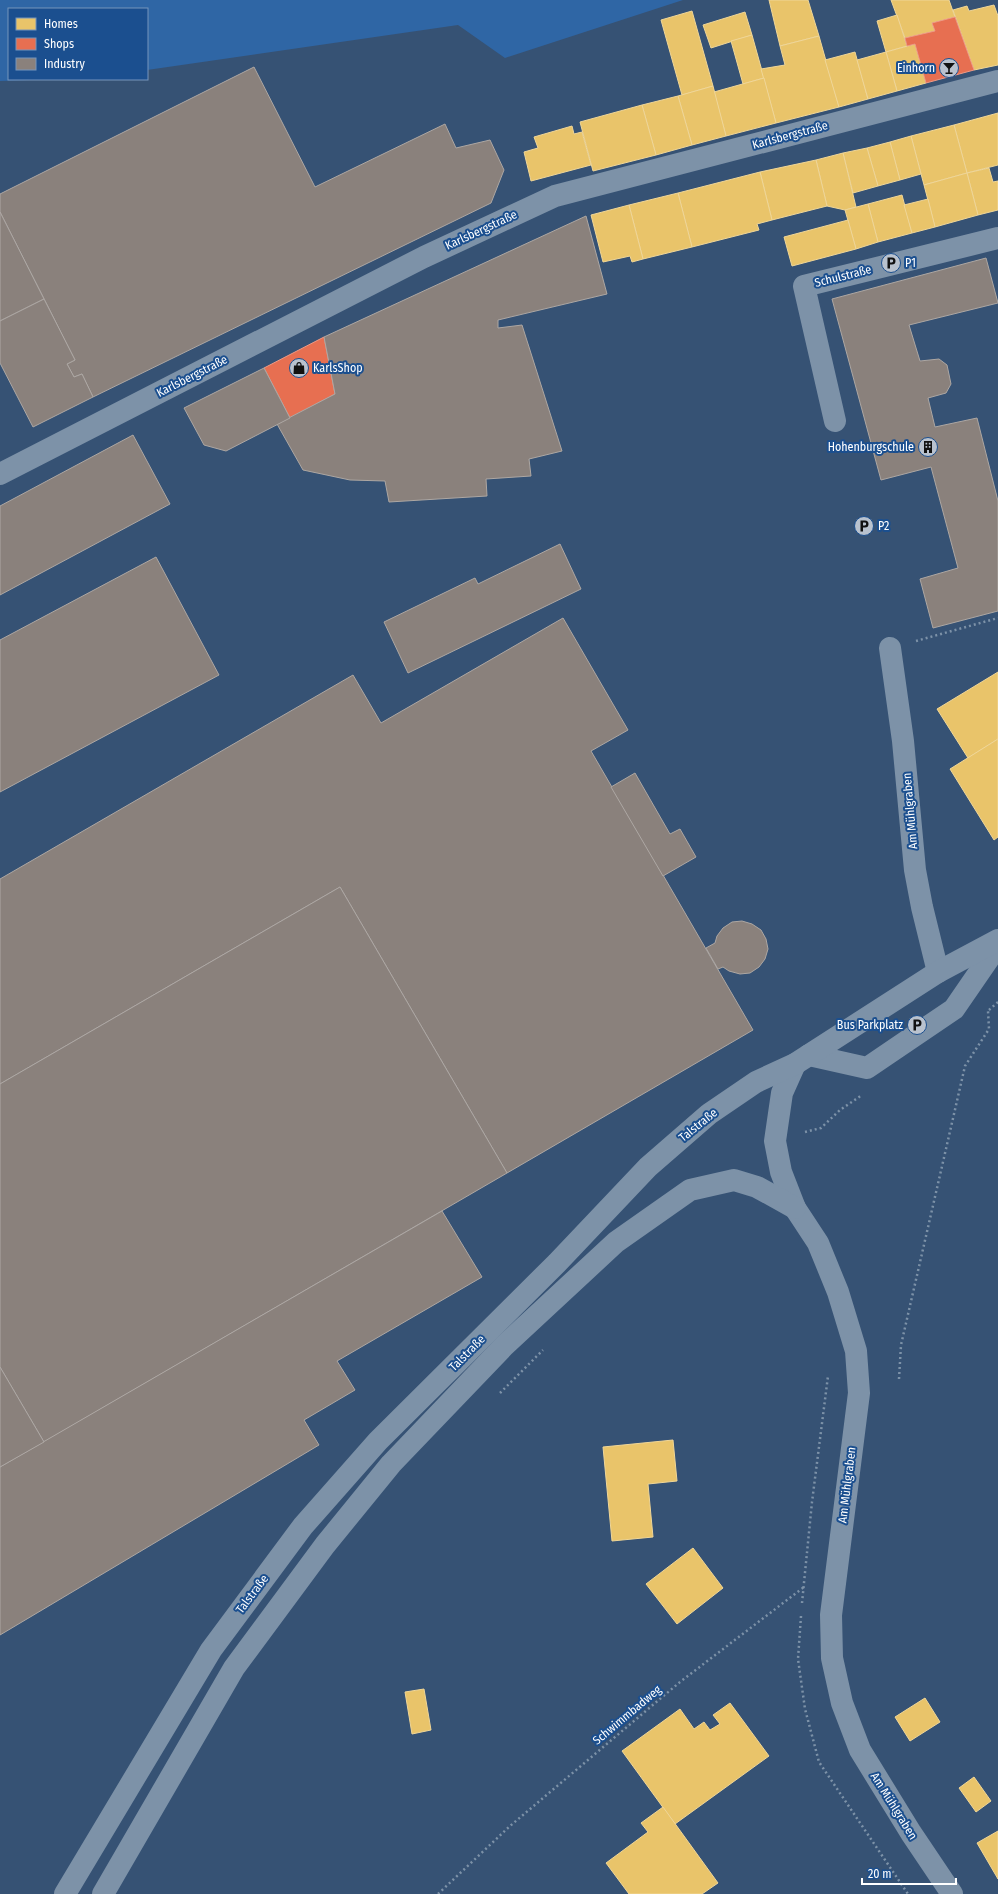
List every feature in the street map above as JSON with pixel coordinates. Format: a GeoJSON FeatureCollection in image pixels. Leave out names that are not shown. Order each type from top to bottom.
{"type":"FeatureCollection","features":[{"type":"Feature","properties":{"kind":"street","name":"Karlsbergstraße"},"geometry":{"type":"LineString","coordinates":[[0,474],[424,257],[554,196],[998,81]]}},
{"type":"Feature","properties":{"kind":"street","name":"Schulstraße"},"geometry":{"type":"LineString","coordinates":[[835,421],[804,286],[998,238]]}},
{"type":"Feature","properties":{"kind":"street","name":"Am Mühlgraben"},"geometry":{"type":"LineString","coordinates":[[890,648],[903,741],[915,870],[922,907],[938,972]]}},
{"type":"Feature","properties":{"kind":"street","name":"Talstraße"},"geometry":{"type":"LineString","coordinates":[[65,1894],[120,1799],[211,1650],[303,1526],[378,1441],[552,1269],[648,1167],[715,1110],[756,1082],[802,1060],[938,972],[998,940]]}},
{"type":"Feature","properties":{"kind":"street"},"geometry":{"type":"LineString","coordinates":[[802,1060],[867,1068],[954,1009],[998,945]]}},
{"type":"Feature","properties":{"kind":"street","name":"Am Mühlgraben"},"geometry":{"type":"LineString","coordinates":[[802,1060],[782,1093],[775,1141],[781,1172],[795,1208],[818,1243],[838,1292],[856,1351],[859,1393],[831,1615],[832,1658],[842,1703],[860,1750],[911,1833],[952,1894]]}},
{"type":"Feature","properties":{"kind":"street","name":"Talstraße"},"geometry":{"type":"LineString","coordinates":[[104,1894],[234,1668],[325,1545],[391,1464],[504,1346],[616,1242],[690,1190],[734,1180],[757,1187],[795,1208]]}},
{"type":"Feature","properties":{"kind":"path"},"geometry":{"type":"LineString","coordinates":[[890,648],[998,618]]}},
{"type":"Feature","properties":{"kind":"path"},"geometry":{"type":"LineString","coordinates":[[982,1015],[998,1002]]}},
{"type":"Feature","properties":{"kind":"path"},"geometry":{"type":"LineString","coordinates":[[899,1379],[901,1345],[965,1066],[989,1029],[988,1011]]}},
{"type":"Feature","properties":{"kind":"path"},"geometry":{"type":"LineString","coordinates":[[775,1141],[821,1128],[840,1110],[865,1093]]}},
{"type":"Feature","properties":{"kind":"path"},"geometry":{"type":"LineString","coordinates":[[496,1398],[546,1347]]}},
{"type":"Feature","properties":{"kind":"path","name":"Schwimmbadweg"},"geometry":{"type":"LineString","coordinates":[[438,1894],[510,1826],[680,1682],[838,1561]]}},
{"type":"Feature","properties":{"kind":"shaded area"},"geometry":{"type":"Polygon","coordinates":[[[0,0],[683,0],[505,58],[458,25],[148,70],[148,8],[8,8],[8,80],[30,80],[0,81],[0,0]]]}},
{"type":"Feature","properties":{"kind":"building: Homes"},"geometry":{"type":"Polygon","coordinates":[[[769,0],[808,0],[819,36],[780,46],[769,0]]]}},
{"type":"Feature","properties":{"kind":"building: Homes"},"geometry":{"type":"Polygon","coordinates":[[[891,0],[949,0],[955,17],[932,23],[935,31],[905,38],[891,0]]]}},
{"type":"Feature","properties":{"kind":"building: Homes"},"geometry":{"type":"Polygon","coordinates":[[[994,5],[998,16],[998,65],[974,70],[953,10],[967,6],[969,11],[994,5]]]}},
{"type":"Feature","properties":{"kind":"building: Homes"},"geometry":{"type":"Polygon","coordinates":[[[692,11],[713,86],[682,95],[661,20],[692,11]]]}},
{"type":"Feature","properties":{"kind":"building: Homes"},"geometry":{"type":"Polygon","coordinates":[[[745,12],[752,35],[711,48],[703,25],[745,12]]]}},
{"type":"Feature","properties":{"kind":"building: Homes"},"geometry":{"type":"Polygon","coordinates":[[[897,15],[907,46],[886,52],[877,21],[897,15]]]}},
{"type":"Feature","properties":{"kind":"building: Homes"},"geometry":{"type":"Polygon","coordinates":[[[752,35],[764,78],[743,84],[731,41],[752,35]]]}},
{"type":"Feature","properties":{"kind":"building: Homes"},"geometry":{"type":"Polygon","coordinates":[[[819,36],[839,107],[776,123],[761,69],[785,65],[780,46],[819,36]]]}},
{"type":"Feature","properties":{"kind":"building: Homes"},"geometry":{"type":"Polygon","coordinates":[[[915,44],[926,83],[897,91],[886,52],[915,44]]]}},
{"type":"Feature","properties":{"kind":"building: Homes"},"geometry":{"type":"Polygon","coordinates":[[[855,52],[868,99],[839,107],[825,60],[855,52]]]}},
{"type":"Feature","properties":{"kind":"building: Homes"},"geometry":{"type":"Polygon","coordinates":[[[886,52],[897,91],[868,99],[857,60],[886,52]]]}},
{"type":"Feature","properties":{"kind":"building: Homes"},"geometry":{"type":"Polygon","coordinates":[[[764,78],[776,123],[726,136],[714,92],[764,78]]]}},
{"type":"Feature","properties":{"kind":"building: Homes"},"geometry":{"type":"Polygon","coordinates":[[[713,86],[726,136],[692,145],[678,96],[713,86]]]}},
{"type":"Feature","properties":{"kind":"building: Homes"},"geometry":{"type":"Polygon","coordinates":[[[678,96],[692,145],[656,155],[642,105],[678,96]]]}},
{"type":"Feature","properties":{"kind":"building: Homes"},"geometry":{"type":"Polygon","coordinates":[[[642,105],[656,155],[593,171],[580,122],[642,105]]]}},
{"type":"Feature","properties":{"kind":"building: Homes"},"geometry":{"type":"Polygon","coordinates":[[[998,113],[998,165],[967,173],[954,125],[998,113]]]}},
{"type":"Feature","properties":{"kind":"building: Homes"},"geometry":{"type":"Polygon","coordinates":[[[954,125],[967,173],[924,185],[911,136],[954,125]]]}},
{"type":"Feature","properties":{"kind":"building: Homes"},"geometry":{"type":"Polygon","coordinates":[[[572,126],[574,134],[582,132],[591,165],[531,181],[524,152],[538,148],[534,137],[572,126]]]}},
{"type":"Feature","properties":{"kind":"building: Homes"},"geometry":{"type":"Polygon","coordinates":[[[911,136],[921,174],[900,180],[890,142],[911,136]]]}},
{"type":"Feature","properties":{"kind":"building: Homes"},"geometry":{"type":"Polygon","coordinates":[[[890,142],[900,180],[878,186],[867,148],[890,142]]]}},
{"type":"Feature","properties":{"kind":"building: Homes"},"geometry":{"type":"Polygon","coordinates":[[[867,148],[878,186],[853,193],[843,153],[867,148]]]}},
{"type":"Feature","properties":{"kind":"building: Homes"},"geometry":{"type":"Polygon","coordinates":[[[843,153],[856,207],[845,210],[827,206],[816,160],[843,153]]]}},
{"type":"Feature","properties":{"kind":"building: Homes"},"geometry":{"type":"Polygon","coordinates":[[[816,160],[827,206],[772,220],[760,172],[816,160]]]}},
{"type":"Feature","properties":{"kind":"building: Homes"},"geometry":{"type":"Polygon","coordinates":[[[989,168],[993,182],[998,181],[998,210],[978,215],[967,173],[989,168]]]}},
{"type":"Feature","properties":{"kind":"building: Homes"},"geometry":{"type":"Polygon","coordinates":[[[760,172],[772,220],[757,224],[759,230],[692,247],[678,193],[760,172]]]}},
{"type":"Feature","properties":{"kind":"building: Homes"},"geometry":{"type":"Polygon","coordinates":[[[967,173],[978,215],[935,227],[924,185],[967,173]]]}},
{"type":"Feature","properties":{"kind":"building: Homes"},"geometry":{"type":"Polygon","coordinates":[[[678,193],[692,247],[643,259],[629,205],[678,193]]]}},
{"type":"Feature","properties":{"kind":"building: Homes"},"geometry":{"type":"Polygon","coordinates":[[[902,195],[912,233],[878,242],[868,204],[902,195]]]}},
{"type":"Feature","properties":{"kind":"building: Homes"},"geometry":{"type":"Polygon","coordinates":[[[928,199],[935,227],[912,233],[904,205],[928,199]]]}},
{"type":"Feature","properties":{"kind":"building: Homes"},"geometry":{"type":"Polygon","coordinates":[[[868,204],[878,242],[856,249],[845,210],[868,204]]]}},
{"type":"Feature","properties":{"kind":"building: Homes"},"geometry":{"type":"Polygon","coordinates":[[[629,205],[643,259],[632,262],[630,256],[603,262],[591,215],[629,205]]]}},
{"type":"Feature","properties":{"kind":"building: Homes"},"geometry":{"type":"Polygon","coordinates":[[[848,220],[856,249],[792,266],[784,237],[848,220]]]}},
{"type":"Feature","properties":{"kind":"building: Homes"},"geometry":{"type":"Polygon","coordinates":[[[998,672],[998,739],[968,758],[937,709],[998,672]]]}},
{"type":"Feature","properties":{"kind":"building: Homes"},"geometry":{"type":"Polygon","coordinates":[[[998,739],[998,837],[994,840],[950,769],[998,739]]]}},
{"type":"Feature","properties":{"kind":"building: Homes"},"geometry":{"type":"Polygon","coordinates":[[[673,1440],[677,1481],[648,1484],[653,1537],[612,1541],[603,1447],[673,1440]]]}},
{"type":"Feature","properties":{"kind":"building: Homes"},"geometry":{"type":"Polygon","coordinates":[[[693,1548],[723,1588],[677,1624],[646,1584],[693,1548]]]}},
{"type":"Feature","properties":{"kind":"building: Homes"},"geometry":{"type":"Polygon","coordinates":[[[424,1689],[431,1730],[412,1734],[405,1692],[424,1689]]]}},
{"type":"Feature","properties":{"kind":"building: Homes"},"geometry":{"type":"Polygon","coordinates":[[[925,1698],[940,1722],[910,1741],[895,1717],[925,1698]]]}},
{"type":"Feature","properties":{"kind":"building: Homes"},"geometry":{"type":"Polygon","coordinates":[[[730,1703],[769,1756],[675,1824],[622,1751],[680,1709],[694,1729],[704,1722],[710,1730],[720,1724],[713,1715],[730,1703]]]}},
{"type":"Feature","properties":{"kind":"building: Homes"},"geometry":{"type":"Polygon","coordinates":[[[974,1777],[991,1801],[976,1812],[959,1788],[974,1777]]]}},
{"type":"Feature","properties":{"kind":"building: Homes"},"geometry":{"type":"Polygon","coordinates":[[[663,1807],[718,1883],[702,1894],[629,1894],[606,1863],[648,1832],[641,1823],[663,1807]]]}},
{"type":"Feature","properties":{"kind":"building: Homes"},"geometry":{"type":"Polygon","coordinates":[[[998,1831],[998,1879],[977,1843],[998,1831]]]}},
{"type":"Feature","properties":{"kind":"building: Shops"},"geometry":{"type":"Polygon","coordinates":[[[955,17],[974,70],[926,83],[915,44],[907,46],[905,38],[935,31],[932,23],[955,17]]]}},
{"type":"Feature","properties":{"kind":"building: Shops"},"geometry":{"type":"Polygon","coordinates":[[[324,337],[335,394],[290,418],[264,368],[324,337]]]}},
{"type":"Feature","properties":{"kind":"building: Industry"},"geometry":{"type":"Polygon","coordinates":[[[254,67],[315,187],[445,124],[456,148],[490,140],[504,170],[491,203],[93,397],[82,374],[74,377],[67,364],[75,360],[0,212],[0,194],[254,67]]]}},
{"type":"Feature","properties":{"kind":"building: Industry"},"geometry":{"type":"Polygon","coordinates":[[[0,212],[44,299],[0,321],[0,212]]]}},
{"type":"Feature","properties":{"kind":"building: Industry"},"geometry":{"type":"Polygon","coordinates":[[[586,216],[607,294],[498,320],[498,328],[522,325],[562,451],[529,459],[531,476],[486,479],[487,496],[389,502],[385,481],[350,480],[303,470],[277,424],[335,394],[324,337],[586,216]]]}},
{"type":"Feature","properties":{"kind":"building: Industry","name":"Hohenburgschule"},"geometry":{"type":"Polygon","coordinates":[[[986,258],[998,303],[909,325],[920,361],[939,359],[947,365],[951,384],[946,393],[928,398],[935,427],[977,418],[998,501],[998,611],[933,628],[920,579],[958,568],[931,467],[881,480],[832,299],[986,258]]]}},
{"type":"Feature","properties":{"kind":"building: Industry"},"geometry":{"type":"Polygon","coordinates":[[[44,299],[75,360],[67,364],[74,377],[82,374],[93,397],[33,427],[0,363],[0,321],[44,299]]]}},
{"type":"Feature","properties":{"kind":"building: Industry"},"geometry":{"type":"Polygon","coordinates":[[[264,368],[290,418],[226,451],[204,445],[184,408],[264,368]]]}},
{"type":"Feature","properties":{"kind":"building: Industry"},"geometry":{"type":"Polygon","coordinates":[[[133,435],[170,504],[0,595],[0,506],[133,435]]]}},
{"type":"Feature","properties":{"kind":"building: Industry"},"geometry":{"type":"Polygon","coordinates":[[[560,544],[581,589],[408,673],[384,622],[475,578],[478,584],[560,544]]]}},
{"type":"Feature","properties":{"kind":"building: Industry"},"geometry":{"type":"Polygon","coordinates":[[[156,557],[219,675],[0,792],[0,640],[156,557]]]}},
{"type":"Feature","properties":{"kind":"building: Industry"},"geometry":{"type":"Polygon","coordinates":[[[563,618],[628,730],[591,751],[753,1030],[507,1173],[340,887],[0,1084],[0,879],[353,675],[381,723],[563,618]]]}},
{"type":"Feature","properties":{"kind":"building: Industry"},"geometry":{"type":"Polygon","coordinates":[[[635,773],[670,834],[680,829],[696,857],[663,876],[611,787],[635,773]]]}},
{"type":"Feature","properties":{"kind":"building: Industry"},"geometry":{"type":"Polygon","coordinates":[[[340,887],[507,1173],[44,1442],[0,1367],[0,1084],[340,887]]]}},
{"type":"Feature","properties":{"kind":"building: Industry"},"geometry":{"type":"Polygon","coordinates":[[[742,921],[752,924],[761,930],[766,939],[768,949],[765,959],[759,967],[750,973],[740,974],[729,971],[723,967],[718,969],[706,948],[715,943],[717,936],[723,928],[732,922],[742,921]]]}},
{"type":"Feature","properties":{"kind":"building: Industry"},"geometry":{"type":"Polygon","coordinates":[[[442,1211],[482,1277],[337,1361],[355,1390],[304,1420],[319,1445],[0,1635],[0,1467],[442,1211]]]}},
{"type":"Feature","properties":{"kind":"building: Industry"},"geometry":{"type":"Polygon","coordinates":[[[0,1367],[44,1442],[0,1467],[0,1367]]]}},
{"type":"Feature","properties":{"kind":"place","name":"Einhorn"},"geometry":{"type":"Point","coordinates":[949,68]}},
{"type":"Feature","properties":{"kind":"place","name":"P1"},"geometry":{"type":"Point","coordinates":[891,263]}},
{"type":"Feature","properties":{"kind":"place","name":"KarlsShop"},"geometry":{"type":"Point","coordinates":[299,368]}},
{"type":"Feature","properties":{"kind":"place","name":"Hohenburgschule"},"geometry":{"type":"Point","coordinates":[928,447]}},
{"type":"Feature","properties":{"kind":"place","name":"P2"},"geometry":{"type":"Point","coordinates":[864,526]}},
{"type":"Feature","properties":{"kind":"place","name":"Bus Parkplatz"},"geometry":{"type":"Point","coordinates":[917,1025]}}]}
